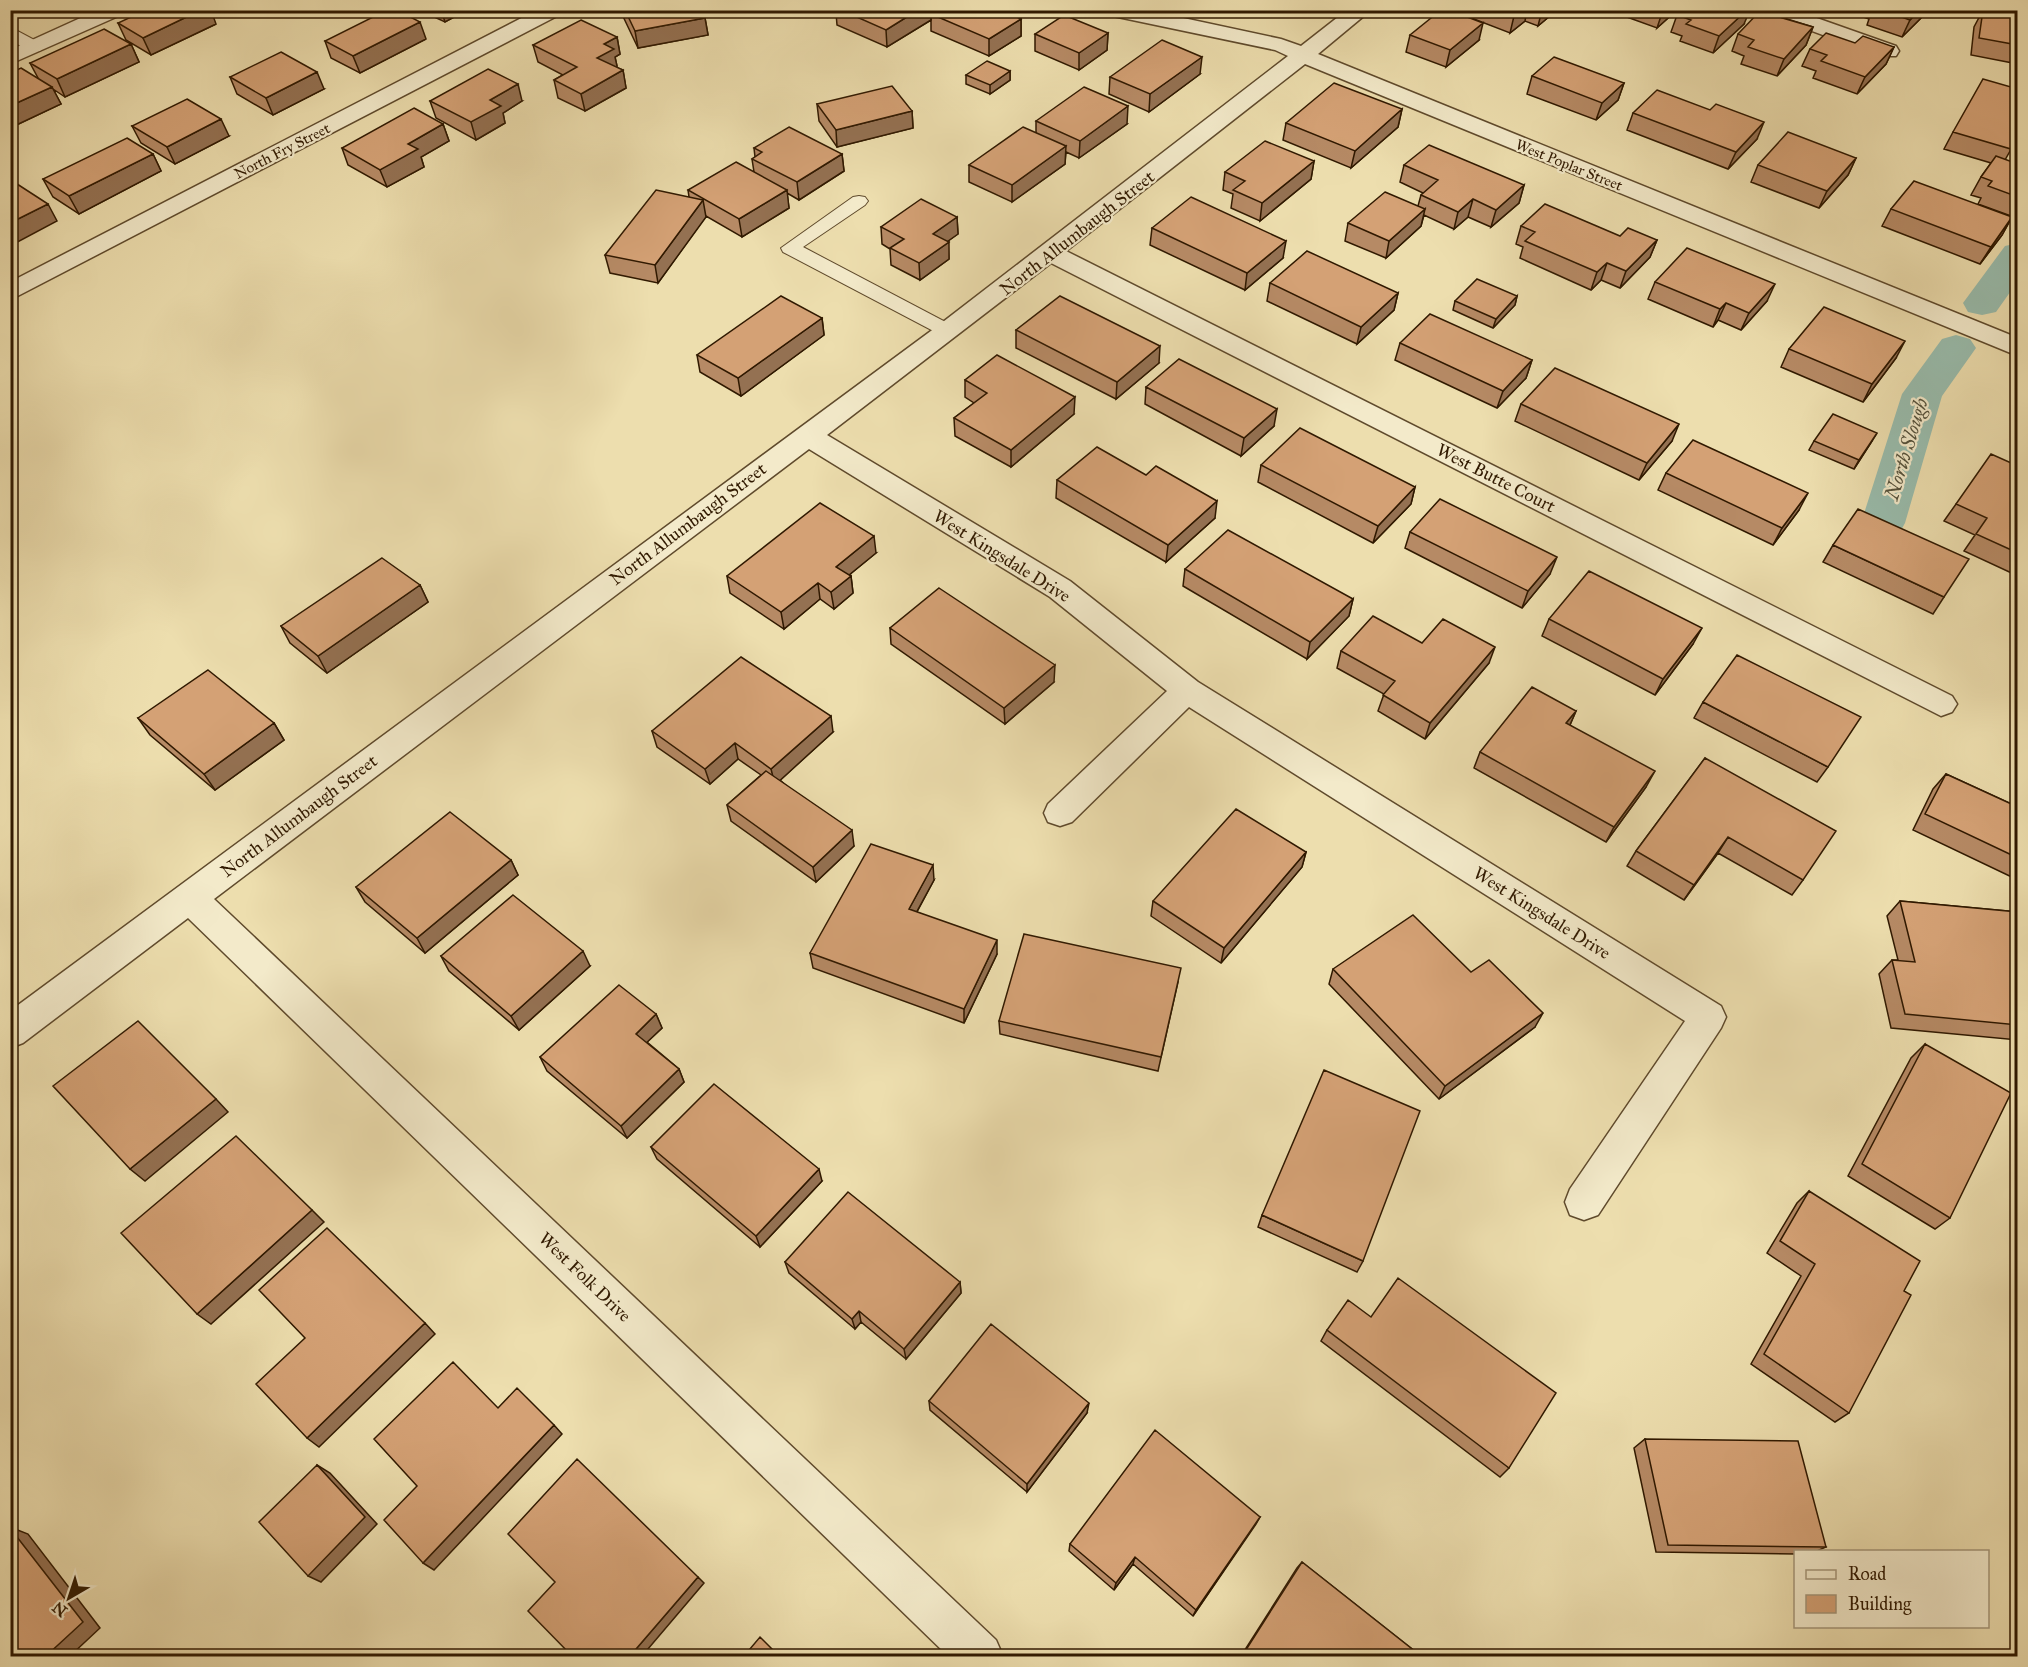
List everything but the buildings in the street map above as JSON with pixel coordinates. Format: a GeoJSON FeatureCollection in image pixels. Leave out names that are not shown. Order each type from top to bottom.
{"type":"FeatureCollection","features":[{"type":"Feature","properties":{"kind":"street"},"geometry":{"type":"LineString","coordinates":[[10,58],[116,10]]}},
{"type":"Feature","properties":{"kind":"street","name":"North Fry Street"},"geometry":{"type":"LineString","coordinates":[[10,292],[555,10]]}},
{"type":"Feature","properties":{"kind":"street","name":"West Poplar Street"},"geometry":{"type":"LineString","coordinates":[[1113,10],[1281,45],[2018,348]]}},
{"type":"Feature","properties":{"kind":"street","name":"North Allumbaugh Street"},"geometry":{"type":"LineString","coordinates":[[10,1032],[948,331],[1361,10]]}},
{"type":"Feature","properties":{"kind":"street"},"geometry":{"type":"LineString","coordinates":[[1773,10],[1888,51]]}},
{"type":"Feature","properties":{"kind":"street","name":"West Butte Court"},"geometry":{"type":"LineString","coordinates":[[1051,253],[1941,704]]}},
{"type":"Feature","properties":{"kind":"street","name":"West Kingsdale Drive"},"geometry":{"type":"LineString","coordinates":[[807,435],[1060,589],[1187,690],[1708,1017],[1584,1202]]}},
{"type":"Feature","properties":{"kind":"street"},"geometry":{"type":"LineString","coordinates":[[1060,813],[1187,690]]}},
{"type":"Feature","properties":{"kind":"street","name":"West Folk Drive"},"geometry":{"type":"LineString","coordinates":[[190,898],[980,1656]]}},
{"type":"Feature","properties":{"kind":"lane"},"geometry":{"type":"LineString","coordinates":[[10,32],[34,47]]}},
{"type":"Feature","properties":{"kind":"lane"},"geometry":{"type":"LineString","coordinates":[[859,201],[790,248],[948,331]]}},
{"type":"Feature","properties":{"kind":"waterway","name":"North Slough"},"geometry":{"type":"LineString","coordinates":[[1982,303],[2018,254]]}},
{"type":"Feature","properties":{"kind":"waterway","name":"North Slough"},"geometry":{"type":"LineString","coordinates":[[1883,523],[1922,394],[1956,348]]}}]}
